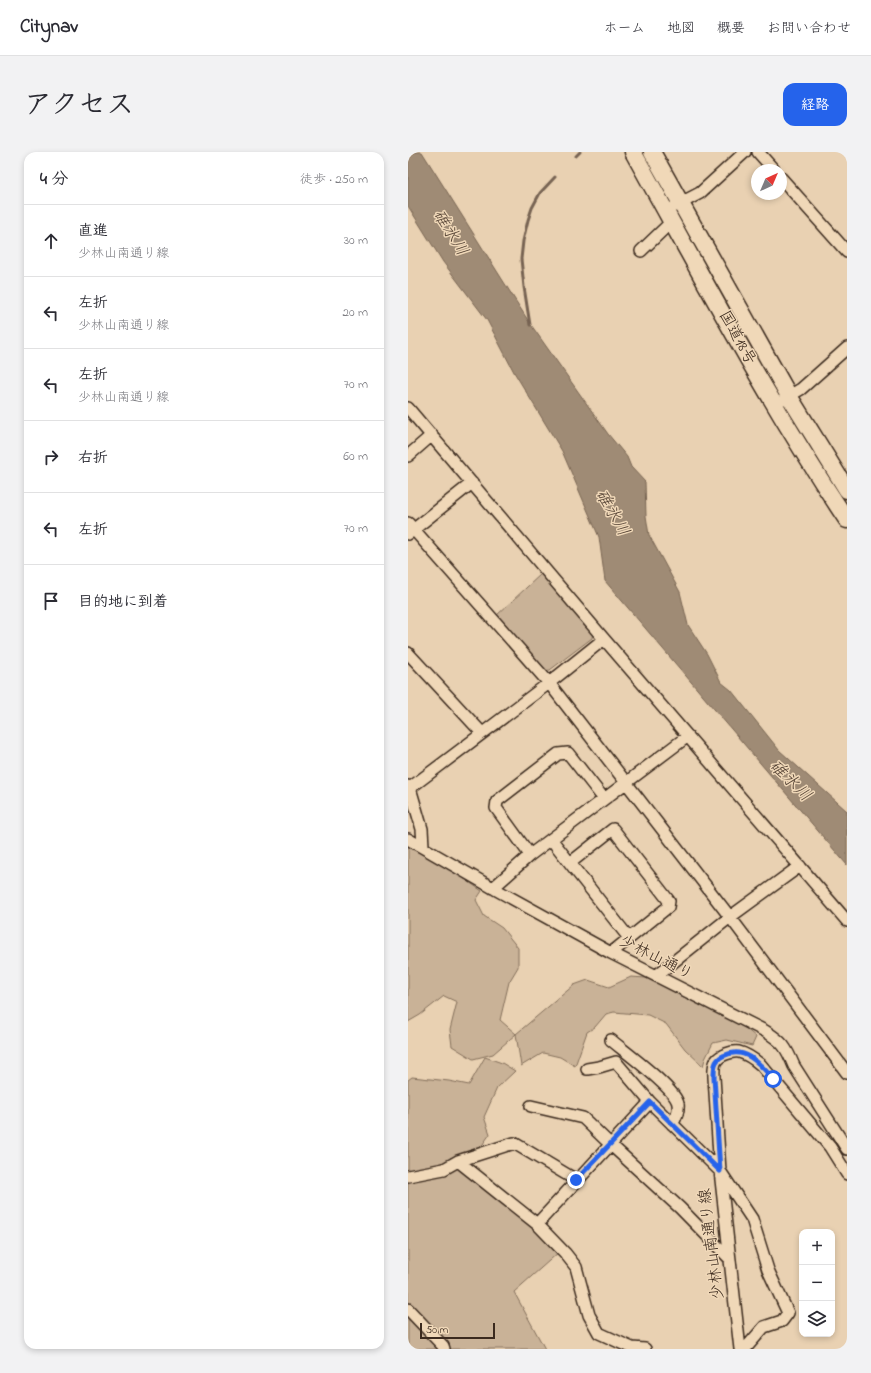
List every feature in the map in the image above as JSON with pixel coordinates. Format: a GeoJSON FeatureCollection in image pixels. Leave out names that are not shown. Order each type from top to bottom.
{"type":"FeatureCollection","features":[{"type":"Feature","properties":{"kind":"highway","name":"国道18号"},"geometry":{"type":"LineString","coordinates":[[633,152],[774,404],[824,486],[847,520]]}},
{"type":"Feature","properties":{"kind":"highway","name":"国道18号"},"geometry":{"type":"LineString","coordinates":[[652,152],[789,396],[847,490]]}},
{"type":"Feature","properties":{"kind":"street"},"geometry":{"type":"LineString","coordinates":[[641,251],[666,227],[669,217],[680,203],[700,193],[745,152]]}},
{"type":"Feature","properties":{"kind":"street"},"geometry":{"type":"LineString","coordinates":[[758,152],[769,164]]}},
{"type":"Feature","properties":{"kind":"street"},"geometry":{"type":"LineString","coordinates":[[787,185],[847,252]]}},
{"type":"Feature","properties":{"kind":"street"},"geometry":{"type":"LineString","coordinates":[[774,404],[801,389],[847,348]]}},
{"type":"Feature","properties":{"kind":"street"},"geometry":{"type":"LineString","coordinates":[[408,408],[604,639],[847,921]]}},
{"type":"Feature","properties":{"kind":"street"},"geometry":{"type":"LineString","coordinates":[[408,456],[432,435]]}},
{"type":"Feature","properties":{"kind":"street"},"geometry":{"type":"LineString","coordinates":[[472,483],[410,529],[549,683],[730,917],[847,1073]]}},
{"type":"Feature","properties":{"kind":"street"},"geometry":{"type":"LineString","coordinates":[[423,846],[422,829],[409,787],[549,683],[604,639]]}},
{"type":"Feature","properties":{"kind":"street"},"geometry":{"type":"LineString","coordinates":[[408,653],[482,733]]}},
{"type":"Feature","properties":{"kind":"street"},"geometry":{"type":"LineString","coordinates":[[493,888],[530,855],[688,736]]}},
{"type":"Feature","properties":{"kind":"street"},"geometry":{"type":"LineString","coordinates":[[530,855],[496,808],[497,801],[558,754],[568,753],[604,799]]}},
{"type":"Feature","properties":{"kind":"street"},"geometry":{"type":"LineString","coordinates":[[570,863],[612,829],[669,901],[668,907],[611,953]]}},
{"type":"Feature","properties":{"kind":"street","name":"少林山通り"},"geometry":{"type":"LineString","coordinates":[[408,839],[423,846],[493,888],[611,953],[765,1031],[779,1040],[789,1053],[794,1066],[847,1149]]}},
{"type":"Feature","properties":{"kind":"street"},"geometry":{"type":"LineString","coordinates":[[551,839],[629,938]]}},
{"type":"Feature","properties":{"kind":"street"},"geometry":{"type":"LineString","coordinates":[[656,975],[730,917],[800,866]]}},
{"type":"Feature","properties":{"kind":"street"},"geometry":{"type":"LineString","coordinates":[[610,1040],[650,1072],[674,1096],[678,1104],[676,1119],[672,1124]]}},
{"type":"Feature","properties":{"kind":"street","name":"少林山南通り線"},"geometry":{"type":"LineString","coordinates":[[740,1349],[720,1171],[714,1067],[716,1061],[720,1057],[732,1052],[740,1052],[750,1056],[761,1065],[830,1147],[847,1174]]}},
{"type":"Feature","properties":{"kind":"street"},"geometry":{"type":"LineString","coordinates":[[587,1069],[616,1062],[650,1102],[720,1171],[752,1219],[768,1270],[788,1313],[782,1321],[764,1327],[745,1349]]}},
{"type":"Feature","properties":{"kind":"street"},"geometry":{"type":"LineString","coordinates":[[537,1224],[576,1180],[650,1102]]}},
{"type":"Feature","properties":{"kind":"street"},"geometry":{"type":"LineString","coordinates":[[531,1106],[583,1118],[680,1208],[730,1259]]}},
{"type":"Feature","properties":{"kind":"street"},"geometry":{"type":"LineString","coordinates":[[408,1176],[444,1169],[458,1161],[514,1143],[576,1180]]}},
{"type":"Feature","properties":{"kind":"street"},"geometry":{"type":"LineString","coordinates":[[458,1161],[537,1224],[565,1253],[576,1267],[589,1315],[599,1333],[632,1348],[645,1349]]}},
{"type":"Feature","properties":{"kind":"street"},"geometry":{"type":"LineString","coordinates":[[408,1308],[443,1346],[444,1349]]}},
{"type":"Feature","properties":{"kind":"shaded area"},"geometry":{"type":"Polygon","coordinates":[[[542,573],[593,632],[592,638],[550,670],[543,671],[496,616],[542,573]]]}},
{"type":"Feature","properties":{"kind":"shaded area"},"geometry":{"type":"Polygon","coordinates":[[[408,845],[440,862],[482,891],[476,900],[484,916],[502,928],[518,948],[518,967],[509,982],[500,1020],[516,1034],[493,1054],[473,1059],[452,1046],[450,1030],[457,1002],[444,996],[420,1015],[408,1022],[408,845]]]}},
{"type":"Feature","properties":{"kind":"shaded area"},"geometry":{"type":"Polygon","coordinates":[[[631,977],[646,978],[698,1002],[744,1027],[756,1037],[752,1046],[727,1040],[713,1043],[703,1066],[685,1049],[666,1024],[648,1015],[614,1012],[606,1014],[595,1027],[587,1032],[575,1066],[560,1057],[543,1053],[521,1066],[516,1034],[574,985],[588,980],[609,987],[631,977]]]}},
{"type":"Feature","properties":{"kind":"shaded area"},"geometry":{"type":"Polygon","coordinates":[[[485,1057],[502,1063],[515,1071],[497,1088],[484,1117],[490,1134],[478,1151],[450,1158],[530,1224],[559,1252],[514,1292],[545,1349],[408,1349],[408,1080],[412,1077],[469,1085],[485,1057]]]}},
{"type":"Feature","properties":{"kind":"water","name":"碓氷川"},"geometry":{"type":"Polygon","coordinates":[[[408,152],[422,152],[529,322],[608,434],[627,457],[631,467],[645,482],[646,516],[649,535],[680,592],[688,625],[707,654],[721,682],[731,690],[779,750],[847,811],[847,865],[605,581],[599,537],[562,451],[514,372],[487,320],[443,262],[408,206],[408,152]]]}},
{"type":"Feature","properties":{"kind":"waterway"},"geometry":{"type":"LineString","coordinates":[[576,156],[580,152]]}},
{"type":"Feature","properties":{"kind":"waterway"},"geometry":{"type":"LineString","coordinates":[[530,325],[521,259],[523,241],[532,208],[540,193],[555,177]]}},
{"type":"Feature","properties":{"kind":"route"},"geometry":{"type":"LineString","coordinates":[[576,1180],[650,1102],[720,1171],[714,1077],[714,1067],[716,1061],[720,1057],[732,1052],[740,1052],[750,1056],[761,1065],[773,1079]]}}]}
